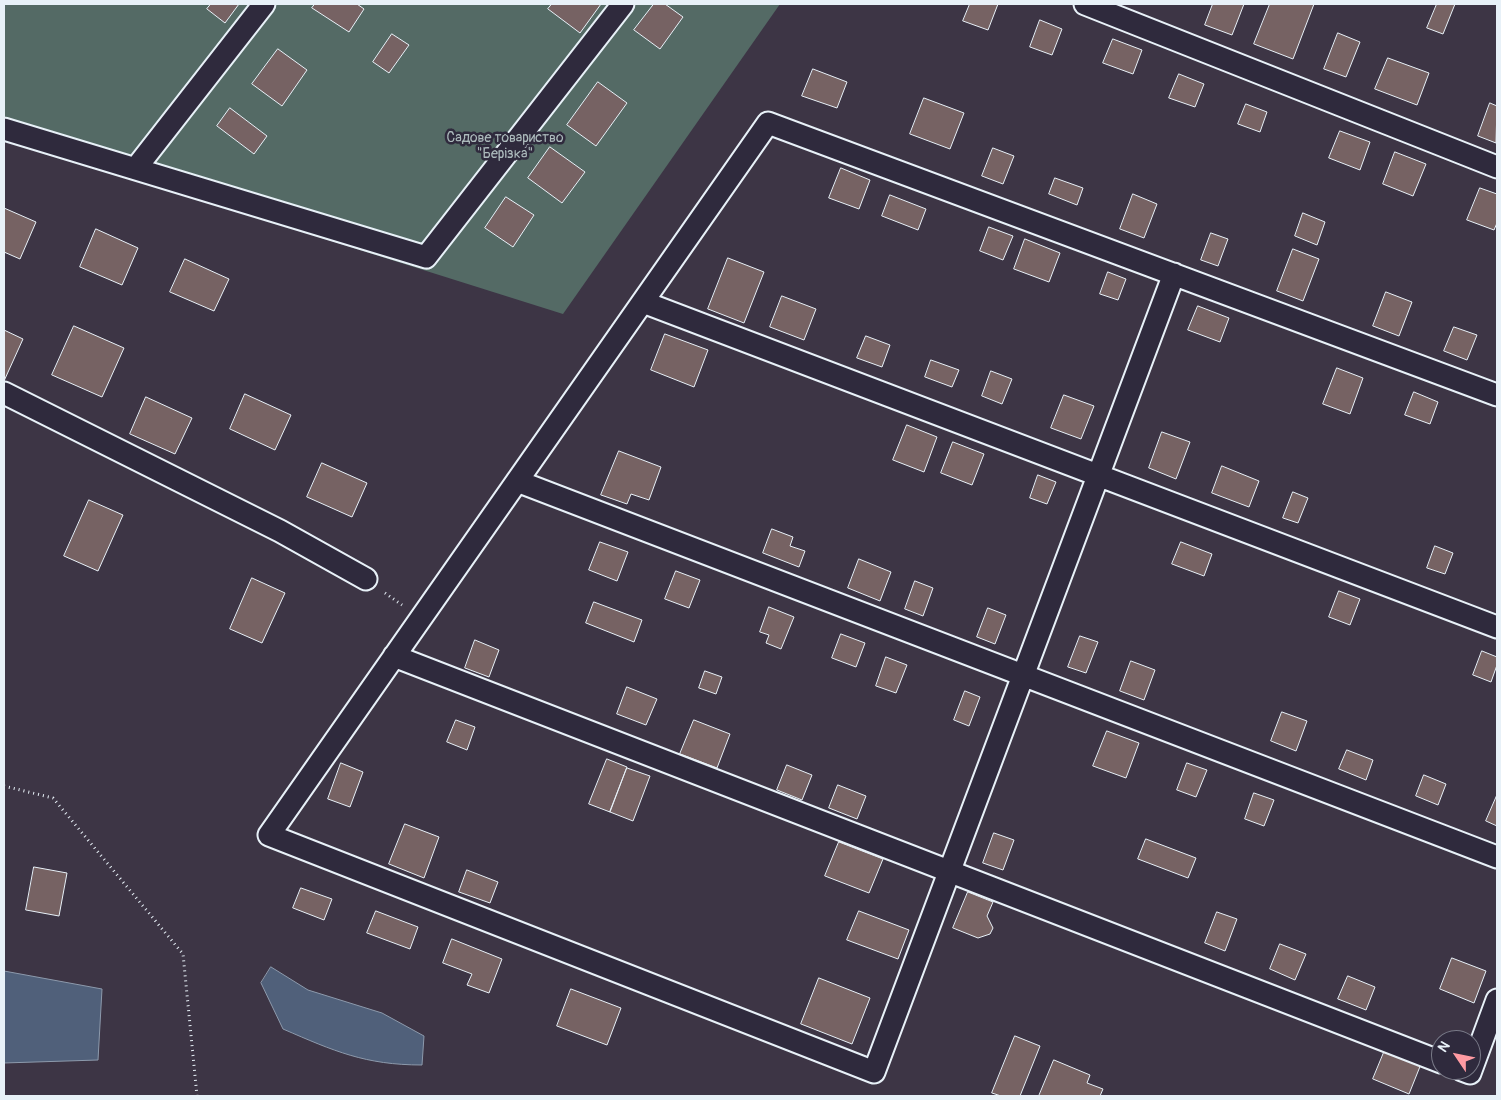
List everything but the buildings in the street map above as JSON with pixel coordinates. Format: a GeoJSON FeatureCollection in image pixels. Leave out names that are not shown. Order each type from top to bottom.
{"type":"FeatureCollection","features":[{"type":"Feature","properties":{"kind":"street"},"geometry":{"type":"LineString","coordinates":[[136,168],[264,4]]}},
{"type":"Feature","properties":{"kind":"street"},"geometry":{"type":"LineString","coordinates":[[4,129],[426,257],[623,4]]}},
{"type":"Feature","properties":{"kind":"street"},"geometry":{"type":"LineString","coordinates":[[1085,4],[1497,167]]}},
{"type":"Feature","properties":{"kind":"street"},"geometry":{"type":"LineString","coordinates":[[1174,274],[874,1072],[269,835],[768,123],[1174,274],[1497,395]]}},
{"type":"Feature","properties":{"kind":"street"},"geometry":{"type":"LineString","coordinates":[[643,302],[1497,627]]}},
{"type":"Feature","properties":{"kind":"street"},"geometry":{"type":"LineString","coordinates":[[4,393],[280,531],[366,579]]}},
{"type":"Feature","properties":{"kind":"street"},"geometry":{"type":"LineString","coordinates":[[517,481],[1497,857]]}},
{"type":"Feature","properties":{"kind":"street"},"geometry":{"type":"LineString","coordinates":[[394,656],[1431,1058]]}},
{"type":"Feature","properties":{"kind":"street"},"geometry":{"type":"LineString","coordinates":[[1481,1043],[1497,1000]]}},
{"type":"Feature","properties":{"kind":"path"},"geometry":{"type":"LineString","coordinates":[[366,579],[421,618]]}},
{"type":"Feature","properties":{"kind":"path"},"geometry":{"type":"LineString","coordinates":[[4,786],[53,798],[183,954],[197,1096]]}},
{"type":"Feature","properties":{"kind":"green space","name":"Садове товариство \"Берізка\""},"geometry":{"type":"Polygon","coordinates":[[[4,4],[780,4],[563,314],[4,138],[4,4]]]}},
{"type":"Feature","properties":{"kind":"water"},"geometry":{"type":"Polygon","coordinates":[[[271,967],[308,990],[382,1013],[424,1036],[422,1065],[383,1062],[350,1055],[283,1029],[261,983],[271,967]]]}},
{"type":"Feature","properties":{"kind":"water"},"geometry":{"type":"Polygon","coordinates":[[[4,971],[102,989],[98,1060],[4,1063],[4,971]]]}}]}
